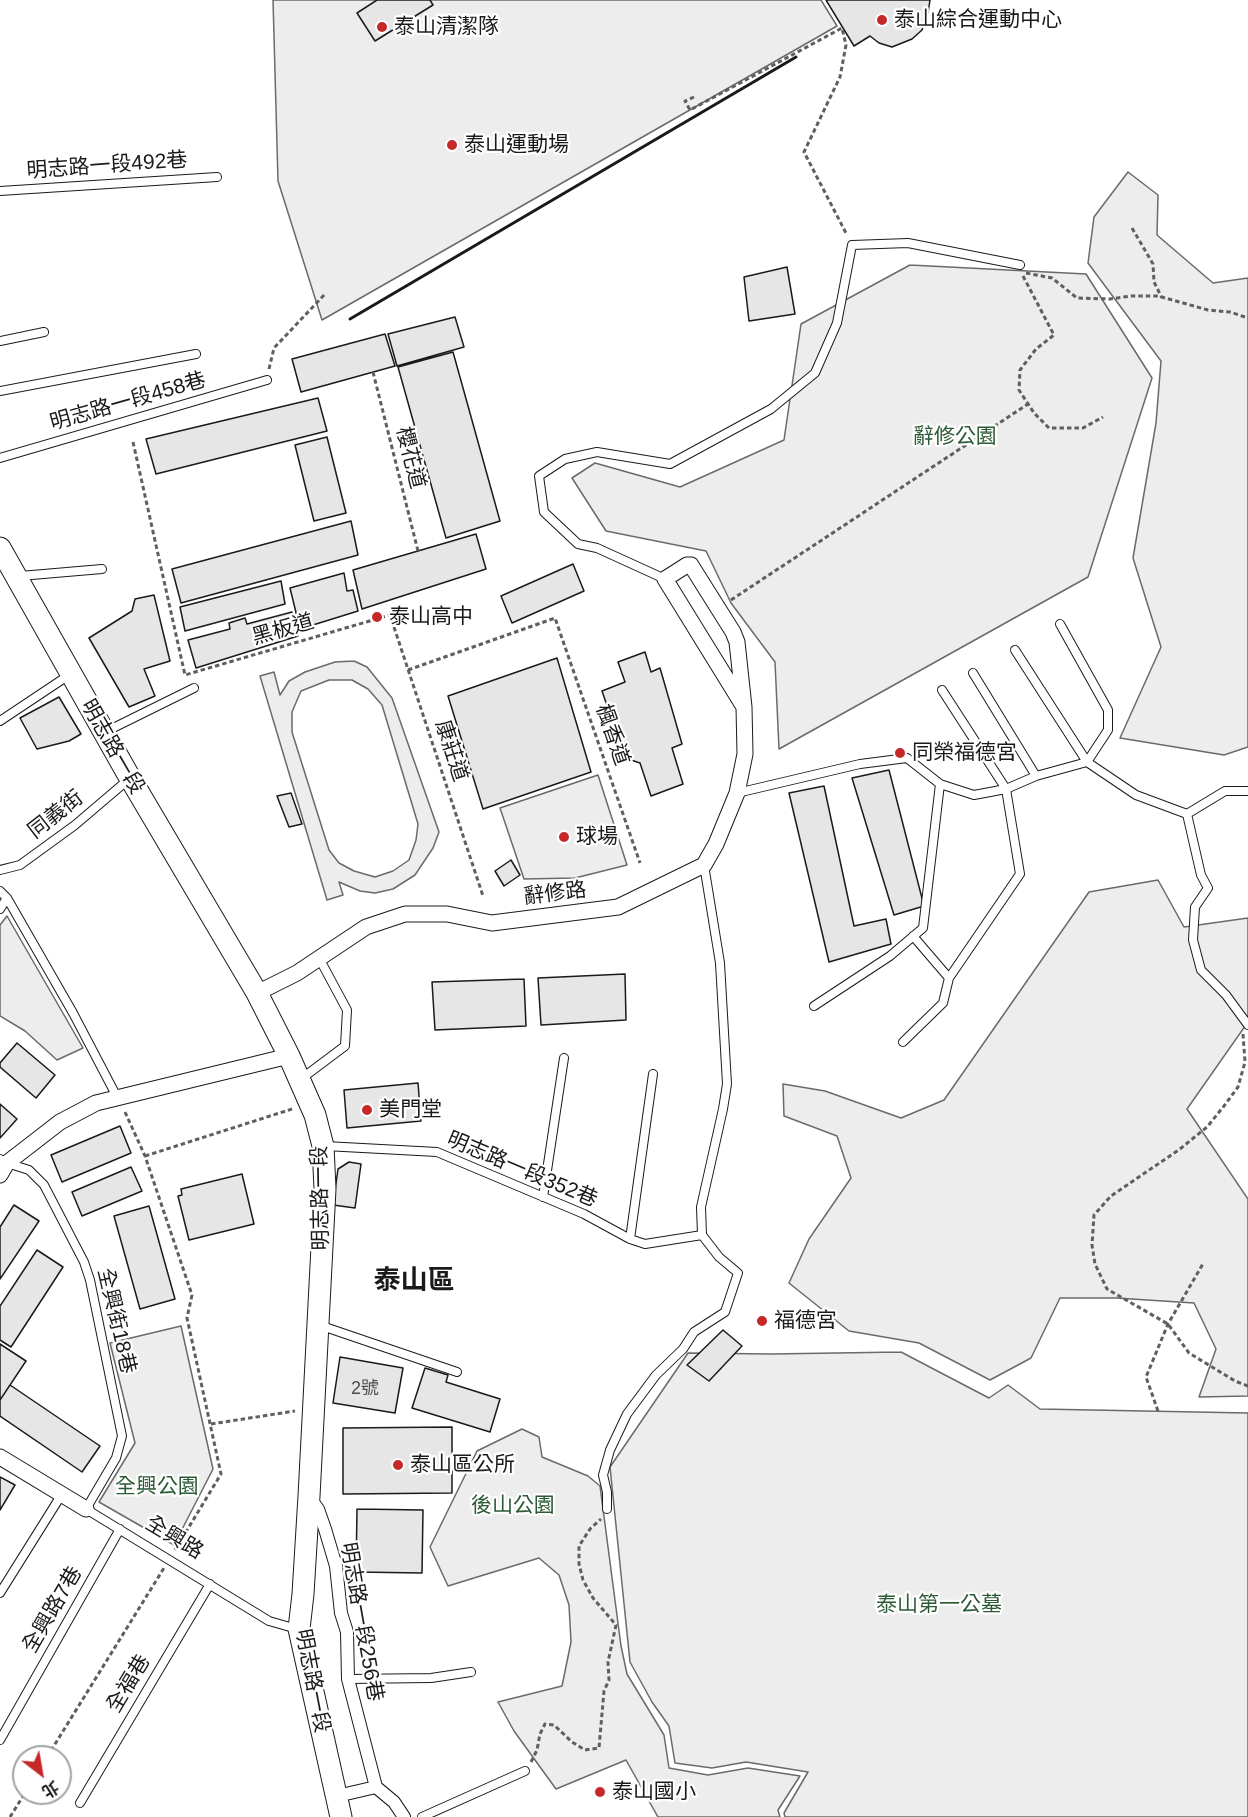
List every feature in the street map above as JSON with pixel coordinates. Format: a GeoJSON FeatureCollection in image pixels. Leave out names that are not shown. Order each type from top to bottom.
{"type":"FeatureCollection","features":[{"type":"Feature","properties":{"kind":"main road","name":"明志路一段"},"geometry":{"type":"LineString","coordinates":[[0,548],[104,733],[257,993],[315,1114],[323,1146],[325,1189],[303,1594],[298,1629],[339,1807]]}},
{"type":"Feature","properties":{"kind":"street"},"geometry":{"type":"LineString","coordinates":[[704,865],[716,844],[737,793],[745,754],[744,707],[737,642],[733,632],[691,565],[687,565],[665,579],[744,707]]}},
{"type":"Feature","properties":{"kind":"street","name":"辭修路"},"geometry":{"type":"LineString","coordinates":[[257,993],[297,973],[366,927],[405,914],[447,914],[492,923],[618,907],[704,865]]}},
{"type":"Feature","properties":{"kind":"street"},"geometry":{"type":"LineString","coordinates":[[2,1166],[60,1122],[96,1103],[289,1056]]}},
{"type":"Feature","properties":{"kind":"street","name":"全興路"},"geometry":{"type":"LineString","coordinates":[[0,1457],[86,1509]]}},
{"type":"Feature","properties":{"kind":"street","name":"明志路一段256巷"},"geometry":{"type":"LineString","coordinates":[[309,1496],[318,1509],[336,1566],[341,1613],[347,1632],[348,1679],[376,1787]]}},
{"type":"Feature","properties":{"kind":"street"},"geometry":{"type":"LineString","coordinates":[[339,1807],[376,1787],[394,1802],[404,1817]]}},
{"type":"Feature","properties":{"kind":"lane","name":"明志路一段492巷"},"geometry":{"type":"LineString","coordinates":[[0,191],[217,177]]}},
{"type":"Feature","properties":{"kind":"lane"},"geometry":{"type":"LineString","coordinates":[[665,579],[597,548],[578,544],[544,512],[539,476],[565,459],[597,452],[670,464],[771,409],[815,372],[837,323],[852,245],[908,243],[1021,269]]}},
{"type":"Feature","properties":{"kind":"lane"},"geometry":{"type":"LineString","coordinates":[[0,341],[44,332]]}},
{"type":"Feature","properties":{"kind":"lane"},"geometry":{"type":"LineString","coordinates":[[0,391],[196,354]]}},
{"type":"Feature","properties":{"kind":"lane","name":"明志路一段458巷"},"geometry":{"type":"LineString","coordinates":[[0,458],[267,380]]}},
{"type":"Feature","properties":{"kind":"lane"},"geometry":{"type":"LineString","coordinates":[[16,577],[102,568]]}},
{"type":"Feature","properties":{"kind":"lane"},"geometry":{"type":"LineString","coordinates":[[737,793],[860,764],[907,758],[940,784],[974,795],[1006,789],[1036,776],[1087,762],[1108,730],[1108,710],[1060,624]]}},
{"type":"Feature","properties":{"kind":"lane"},"geometry":{"type":"LineString","coordinates":[[1015,650],[1087,762],[1136,795],[1187,814]]}},
{"type":"Feature","properties":{"kind":"lane"},"geometry":{"type":"LineString","coordinates":[[973,673],[1036,776]]}},
{"type":"Feature","properties":{"kind":"lane"},"geometry":{"type":"LineString","coordinates":[[0,721],[70,674]]}},
{"type":"Feature","properties":{"kind":"lane"},"geometry":{"type":"LineString","coordinates":[[104,733],[194,688]]}},
{"type":"Feature","properties":{"kind":"lane"},"geometry":{"type":"LineString","coordinates":[[903,1042],[943,1003],[949,978],[1020,874],[1006,789],[942,690]]}},
{"type":"Feature","properties":{"kind":"lane","name":"同義街"},"geometry":{"type":"LineString","coordinates":[[0,870],[20,865],[75,825],[130,778]]}},
{"type":"Feature","properties":{"kind":"lane"},"geometry":{"type":"LineString","coordinates":[[814,1006],[890,956],[923,928],[940,784]]}},
{"type":"Feature","properties":{"kind":"lane"},"geometry":{"type":"LineString","coordinates":[[1187,814],[1225,791],[1248,791]]}},
{"type":"Feature","properties":{"kind":"lane"},"geometry":{"type":"LineString","coordinates":[[1187,814],[1201,875],[1208,888],[1195,907],[1193,940],[1201,970],[1226,995],[1248,1025]]}},
{"type":"Feature","properties":{"kind":"lane"},"geometry":{"type":"LineString","coordinates":[[608,1509],[603,1475],[610,1450],[627,1414],[656,1375],[683,1349],[694,1332],[725,1311],[738,1273],[719,1257],[702,1235],[701,1207],[727,1084],[720,963],[704,865]]}},
{"type":"Feature","properties":{"kind":"lane"},"geometry":{"type":"LineString","coordinates":[[0,891],[7,898],[73,1013],[117,1097]]}},
{"type":"Feature","properties":{"kind":"lane"},"geometry":{"type":"LineString","coordinates":[[0,909],[7,898]]}},
{"type":"Feature","properties":{"kind":"lane"},"geometry":{"type":"LineString","coordinates":[[913,936],[949,978]]}},
{"type":"Feature","properties":{"kind":"lane"},"geometry":{"type":"LineString","coordinates":[[300,1080],[345,1046],[348,1010],[319,957]]}},
{"type":"Feature","properties":{"kind":"lane"},"geometry":{"type":"LineString","coordinates":[[543,1197],[564,1058]]}},
{"type":"Feature","properties":{"kind":"lane"},"geometry":{"type":"LineString","coordinates":[[630,1239],[653,1074]]}},
{"type":"Feature","properties":{"kind":"lane","name":"明志路一段352巷"},"geometry":{"type":"LineString","coordinates":[[323,1146],[437,1152],[584,1214],[630,1239],[645,1244],[702,1235]]}},
{"type":"Feature","properties":{"kind":"lane","name":"全興街18巷"},"geometry":{"type":"LineString","coordinates":[[2,1166],[29,1170],[44,1185],[84,1262],[94,1297],[122,1437],[116,1458],[86,1509]]}},
{"type":"Feature","properties":{"kind":"lane"},"geometry":{"type":"LineString","coordinates":[[318,1325],[457,1372]]}},
{"type":"Feature","properties":{"kind":"lane"},"geometry":{"type":"LineString","coordinates":[[0,1593],[62,1494]]}},
{"type":"Feature","properties":{"kind":"lane","name":"全興路"},"geometry":{"type":"LineString","coordinates":[[86,1509],[269,1621],[298,1629]]}},
{"type":"Feature","properties":{"kind":"lane","name":"全興路7巷"},"geometry":{"type":"LineString","coordinates":[[0,1740],[120,1529]]}},
{"type":"Feature","properties":{"kind":"lane","name":"全福巷"},"geometry":{"type":"LineString","coordinates":[[80,1803],[210,1584]]}},
{"type":"Feature","properties":{"kind":"lane"},"geometry":{"type":"LineString","coordinates":[[348,1679],[431,1678],[471,1672]]}},
{"type":"Feature","properties":{"kind":"lane"},"geometry":{"type":"LineString","coordinates":[[422,1817],[525,1771]]}},
{"type":"Feature","properties":{"kind":"path"},"geometry":{"type":"LineString","coordinates":[[694,97],[685,101],[690,110],[843,28],[846,45],[840,77],[804,152],[852,245]]}},
{"type":"Feature","properties":{"kind":"path"},"geometry":{"type":"LineString","coordinates":[[1132,228],[1153,264],[1154,282],[1162,298]]}},
{"type":"Feature","properties":{"kind":"path"},"geometry":{"type":"LineString","coordinates":[[1021,269],[1052,278],[1077,298],[1110,299],[1131,296],[1162,298],[1248,318]]}},
{"type":"Feature","properties":{"kind":"path"},"geometry":{"type":"LineString","coordinates":[[1021,269],[1054,335],[1036,349],[1020,370],[1019,390],[1049,428],[1083,428],[1103,417]]}},
{"type":"Feature","properties":{"kind":"path"},"geometry":{"type":"LineString","coordinates":[[267,380],[274,348],[326,293]]}},
{"type":"Feature","properties":{"kind":"path","name":"櫻花道"},"geometry":{"type":"LineString","coordinates":[[373,372],[418,551]]}},
{"type":"Feature","properties":{"kind":"path"},"geometry":{"type":"LineString","coordinates":[[719,609],[1028,404]]}},
{"type":"Feature","properties":{"kind":"path","name":"黑板道"},"geometry":{"type":"LineString","coordinates":[[133,442],[185,675],[390,615]]}},
{"type":"Feature","properties":{"kind":"path","name":"康莊道"},"geometry":{"type":"LineString","coordinates":[[390,615],[483,896]]}},
{"type":"Feature","properties":{"kind":"path","name":"楓香道"},"geometry":{"type":"LineString","coordinates":[[408,670],[555,618],[640,863]]}},
{"type":"Feature","properties":{"kind":"path"},"geometry":{"type":"LineString","coordinates":[[1242,1017],[1245,1062],[1238,1086],[1207,1127],[1180,1149],[1111,1196],[1094,1215],[1092,1245],[1095,1264],[1107,1289],[1168,1324],[1189,1353],[1235,1381],[1248,1386]]}},
{"type":"Feature","properties":{"kind":"path"},"geometry":{"type":"LineString","coordinates":[[54,1745],[221,1474],[187,1318],[192,1294],[145,1156],[117,1097]]}},
{"type":"Feature","properties":{"kind":"path"},"geometry":{"type":"LineString","coordinates":[[145,1156],[288,1109],[311,1106]]}},
{"type":"Feature","properties":{"kind":"path"},"geometry":{"type":"LineString","coordinates":[[1158,1411],[1146,1377],[1168,1324],[1204,1262]]}},
{"type":"Feature","properties":{"kind":"path"},"geometry":{"type":"LineString","coordinates":[[211,1424],[313,1409]]}},
{"type":"Feature","properties":{"kind":"path"},"geometry":{"type":"LineString","coordinates":[[525,1771],[537,1750],[540,1734],[545,1724],[554,1725],[572,1742],[585,1750],[598,1748],[603,1691],[609,1680],[608,1662],[616,1625],[593,1598],[583,1580],[579,1564],[579,1546],[590,1529],[608,1509]]}},
{"type":"Feature","properties":{"kind":"shaded area","name":"泰山運動場"},"geometry":{"type":"Polygon","coordinates":[[[273,0],[821,0],[837,26],[322,320],[278,181],[273,0]]]}},
{"type":"Feature","properties":{"kind":"shaded area"},"geometry":{"type":"Polygon","coordinates":[[[1128,172],[1158,195],[1157,235],[1213,283],[1248,278],[1248,747],[1224,755],[1120,738],[1161,647],[1133,558],[1156,423],[1161,361],[1088,263],[1094,217],[1128,172]]]}},
{"type":"Feature","properties":{"kind":"shaded area","name":"辭修公園"},"geometry":{"type":"Polygon","coordinates":[[[910,265],[1086,274],[1152,378],[1088,577],[779,749],[775,662],[731,603],[706,551],[606,531],[572,478],[595,463],[680,487],[784,440],[801,324],[910,265]]]}},
{"type":"Feature","properties":{"kind":"shaded area"},"geometry":{"type":"Polygon","coordinates":[[[354,661],[367,667],[392,698],[439,832],[433,848],[415,875],[393,889],[375,893],[360,891],[339,882],[343,895],[327,900],[260,676],[274,672],[280,695],[289,681],[305,672],[335,662],[354,661]],[[329,680],[301,691],[292,712],[292,732],[329,850],[339,863],[354,871],[375,877],[393,871],[409,860],[416,840],[418,824],[382,705],[368,689],[352,680],[329,680]]]}},
{"type":"Feature","properties":{"kind":"shaded area","name":"球場"},"geometry":{"type":"Polygon","coordinates":[[[598,775],[627,865],[575,878],[524,879],[500,808],[598,775]]]}},
{"type":"Feature","properties":{"kind":"shaded area"},"geometry":{"type":"Polygon","coordinates":[[[1158,880],[1184,927],[1248,918],[1248,1022],[1187,1109],[1248,1199],[1248,1396],[1199,1397],[1216,1349],[1194,1303],[1116,1298],[1060,1298],[1031,1358],[990,1380],[919,1343],[849,1331],[789,1283],[809,1239],[851,1178],[837,1136],[784,1116],[783,1084],[825,1091],[901,1118],[944,1100],[1089,892],[1158,880]]]}},
{"type":"Feature","properties":{"kind":"shaded area"},"geometry":{"type":"Polygon","coordinates":[[[7,916],[83,1048],[57,1060],[25,1031],[0,1016],[0,925],[7,916]]]}},
{"type":"Feature","properties":{"kind":"shaded area","name":"全興公園"},"geometry":{"type":"Polygon","coordinates":[[[181,1326],[213,1469],[174,1545],[99,1502],[135,1443],[110,1343],[181,1326]]]}},
{"type":"Feature","properties":{"kind":"shaded area","name":"泰山第一公墓"},"geometry":{"type":"Polygon","coordinates":[[[901,1352],[989,1398],[1008,1385],[1040,1409],[1248,1413],[1248,1817],[785,1817],[784,1813],[808,1772],[746,1762],[712,1768],[675,1763],[669,1726],[652,1702],[630,1662],[610,1467],[688,1353],[901,1352]]]}},
{"type":"Feature","properties":{"kind":"shaded area","name":"後山公園"},"geometry":{"type":"Polygon","coordinates":[[[522,1429],[539,1437],[542,1457],[588,1476],[600,1486],[621,1646],[627,1674],[664,1735],[669,1768],[708,1775],[748,1768],[800,1776],[778,1810],[780,1817],[658,1817],[626,1760],[556,1789],[514,1731],[498,1702],[562,1686],[571,1642],[569,1605],[559,1575],[539,1558],[448,1586],[430,1547],[477,1451],[522,1429]]]}},
{"type":"Feature","properties":{"kind":"building","name":"泰山清潔隊"},"geometry":{"type":"Polygon","coordinates":[[[377,0],[430,0],[433,5],[375,41],[357,13],[377,0]]]}},
{"type":"Feature","properties":{"kind":"building","name":"泰山綜合運動中心"},"geometry":{"type":"Polygon","coordinates":[[[826,0],[930,0],[922,30],[912,39],[892,47],[879,43],[870,36],[854,46],[826,0]]]}},
{"type":"Feature","properties":{"kind":"building"},"geometry":{"type":"Polygon","coordinates":[[[787,267],[795,314],[749,321],[744,277],[787,267]]]}},
{"type":"Feature","properties":{"kind":"building"},"geometry":{"type":"Polygon","coordinates":[[[455,317],[464,347],[397,366],[388,334],[455,317]]]}},
{"type":"Feature","properties":{"kind":"building"},"geometry":{"type":"Polygon","coordinates":[[[385,334],[395,366],[301,392],[292,359],[385,334]]]}},
{"type":"Feature","properties":{"kind":"building"},"geometry":{"type":"Polygon","coordinates":[[[453,352],[500,521],[446,538],[398,367],[453,352]]]}},
{"type":"Feature","properties":{"kind":"building"},"geometry":{"type":"Polygon","coordinates":[[[318,398],[327,431],[156,474],[146,439],[318,398]]]}},
{"type":"Feature","properties":{"kind":"building"},"geometry":{"type":"Polygon","coordinates":[[[327,437],[346,513],[314,521],[295,445],[327,437]]]}},
{"type":"Feature","properties":{"kind":"building"},"geometry":{"type":"Polygon","coordinates":[[[351,521],[358,555],[181,603],[172,569],[351,521]]]}},
{"type":"Feature","properties":{"kind":"building"},"geometry":{"type":"Polygon","coordinates":[[[476,534],[486,569],[362,609],[353,570],[476,534]]]}},
{"type":"Feature","properties":{"kind":"building"},"geometry":{"type":"Polygon","coordinates":[[[573,564],[584,591],[512,623],[501,596],[573,564]]]}},
{"type":"Feature","properties":{"kind":"building"},"geometry":{"type":"Polygon","coordinates":[[[344,573],[347,591],[353,590],[358,611],[300,629],[290,588],[344,573]]]}},
{"type":"Feature","properties":{"kind":"building"},"geometry":{"type":"Polygon","coordinates":[[[281,581],[285,604],[185,631],[180,607],[281,581]]]}},
{"type":"Feature","properties":{"kind":"building"},"geometry":{"type":"Polygon","coordinates":[[[154,595],[170,661],[144,669],[155,696],[129,707],[89,638],[132,611],[135,599],[154,595]]]}},
{"type":"Feature","properties":{"kind":"building"},"geometry":{"type":"Polygon","coordinates":[[[292,612],[298,636],[196,668],[188,640],[230,629],[229,623],[245,618],[247,624],[292,612]]]}},
{"type":"Feature","properties":{"kind":"building"},"geometry":{"type":"Polygon","coordinates":[[[645,652],[651,672],[660,668],[682,744],[672,748],[683,784],[651,796],[640,763],[625,758],[602,691],[625,682],[618,662],[645,652]]]}},
{"type":"Feature","properties":{"kind":"building"},"geometry":{"type":"Polygon","coordinates":[[[557,658],[591,772],[483,809],[448,696],[557,658]]]}},
{"type":"Feature","properties":{"kind":"building"},"geometry":{"type":"Polygon","coordinates":[[[59,697],[81,734],[69,741],[37,749],[20,718],[59,697]]]}},
{"type":"Feature","properties":{"kind":"building"},"geometry":{"type":"Polygon","coordinates":[[[889,770],[924,906],[894,915],[852,778],[889,770]]]}},
{"type":"Feature","properties":{"kind":"building"},"geometry":{"type":"Polygon","coordinates":[[[824,786],[854,926],[886,919],[891,944],[829,962],[789,793],[824,786]]]}},
{"type":"Feature","properties":{"kind":"building"},"geometry":{"type":"Polygon","coordinates":[[[291,793],[302,824],[289,827],[277,796],[291,793]]]}},
{"type":"Feature","properties":{"kind":"building"},"geometry":{"type":"Polygon","coordinates":[[[511,860],[520,875],[504,886],[495,871],[511,860]]]}},
{"type":"Feature","properties":{"kind":"building"},"geometry":{"type":"Polygon","coordinates":[[[625,974],[626,1020],[541,1025],[538,978],[625,974]]]}},
{"type":"Feature","properties":{"kind":"building"},"geometry":{"type":"Polygon","coordinates":[[[524,979],[526,1026],[435,1030],[432,982],[524,979]]]}},
{"type":"Feature","properties":{"kind":"building"},"geometry":{"type":"Polygon","coordinates":[[[17,1043],[55,1075],[36,1098],[0,1067],[0,1063],[17,1043]]]}},
{"type":"Feature","properties":{"kind":"building"},"geometry":{"type":"Polygon","coordinates":[[[418,1083],[421,1121],[347,1128],[344,1090],[418,1083]]]}},
{"type":"Feature","properties":{"kind":"building"},"geometry":{"type":"Polygon","coordinates":[[[0,1104],[17,1119],[0,1138],[0,1104]]]}},
{"type":"Feature","properties":{"kind":"building"},"geometry":{"type":"Polygon","coordinates":[[[120,1126],[131,1153],[62,1182],[51,1155],[120,1126]]]}},
{"type":"Feature","properties":{"kind":"building"},"geometry":{"type":"Polygon","coordinates":[[[349,1162],[361,1164],[355,1208],[333,1205],[338,1169],[349,1162]]]}},
{"type":"Feature","properties":{"kind":"building"},"geometry":{"type":"Polygon","coordinates":[[[131,1167],[142,1191],[82,1216],[72,1192],[131,1167]]]}},
{"type":"Feature","properties":{"kind":"building"},"geometry":{"type":"Polygon","coordinates":[[[242,1174],[254,1224],[189,1240],[178,1196],[182,1195],[181,1189],[242,1174]]]}},
{"type":"Feature","properties":{"kind":"building"},"geometry":{"type":"Polygon","coordinates":[[[14,1205],[39,1221],[0,1279],[0,1227],[14,1205]]]}},
{"type":"Feature","properties":{"kind":"building"},"geometry":{"type":"Polygon","coordinates":[[[149,1206],[175,1299],[140,1309],[114,1216],[149,1206]]]}},
{"type":"Feature","properties":{"kind":"building"},"geometry":{"type":"Polygon","coordinates":[[[37,1250],[63,1267],[11,1347],[0,1340],[0,1306],[37,1250]]]}},
{"type":"Feature","properties":{"kind":"building"},"geometry":{"type":"Polygon","coordinates":[[[723,1330],[742,1346],[709,1381],[687,1365],[723,1330]]]}},
{"type":"Feature","properties":{"kind":"building"},"geometry":{"type":"Polygon","coordinates":[[[0,1344],[26,1361],[0,1400],[0,1344]]]}},
{"type":"Feature","properties":{"kind":"building"},"geometry":{"type":"Polygon","coordinates":[[[340,1357],[403,1368],[395,1413],[333,1403],[340,1357]]]}},
{"type":"Feature","properties":{"kind":"building"},"geometry":{"type":"Polygon","coordinates":[[[425,1368],[448,1375],[446,1382],[500,1399],[490,1432],[412,1408],[425,1368]]]}},
{"type":"Feature","properties":{"kind":"building"},"geometry":{"type":"Polygon","coordinates":[[[10,1385],[100,1446],[82,1472],[0,1416],[0,1400],[10,1385]]]}},
{"type":"Feature","properties":{"kind":"building","name":"泰山區公所"},"geometry":{"type":"Polygon","coordinates":[[[452,1427],[452,1493],[343,1494],[343,1428],[452,1427]]]}},
{"type":"Feature","properties":{"kind":"building"},"geometry":{"type":"Polygon","coordinates":[[[0,1477],[15,1485],[0,1510],[0,1477]]]}},
{"type":"Feature","properties":{"kind":"building"},"geometry":{"type":"Polygon","coordinates":[[[357,1509],[423,1510],[422,1573],[356,1572],[357,1509]]]}},
{"type":"Feature","properties":{"kind":"wall"},"geometry":{"type":"LineString","coordinates":[[350,319],[796,57]]}},
{"type":"Feature","properties":{"kind":"place","name":"泰山綜合運動中心"},"geometry":{"type":"Point","coordinates":[882,20]}},
{"type":"Feature","properties":{"kind":"place","name":"泰山清潔隊"},"geometry":{"type":"Point","coordinates":[382,27]}},
{"type":"Feature","properties":{"kind":"place","name":"泰山運動場"},"geometry":{"type":"Point","coordinates":[452,145]}},
{"type":"Feature","properties":{"kind":"place","name":"泰山高中"},"geometry":{"type":"Point","coordinates":[377,617]}},
{"type":"Feature","properties":{"kind":"place","name":"同榮福德宮"},"geometry":{"type":"Point","coordinates":[900,753]}},
{"type":"Feature","properties":{"kind":"place","name":"球場"},"geometry":{"type":"Point","coordinates":[564,837]}},
{"type":"Feature","properties":{"kind":"place","name":"美門堂"},"geometry":{"type":"Point","coordinates":[367,1110]}},
{"type":"Feature","properties":{"kind":"place","name":"福德宮"},"geometry":{"type":"Point","coordinates":[762,1321]}},
{"type":"Feature","properties":{"kind":"place","name":"泰山區公所"},"geometry":{"type":"Point","coordinates":[398,1465]}},
{"type":"Feature","properties":{"kind":"place","name":"泰山國小"},"geometry":{"type":"Point","coordinates":[600,1792]}},
{"type":"Feature","properties":{"kind":"district","name":"泰山區"},"geometry":{"type":"Point","coordinates":[414,1282]}}]}
